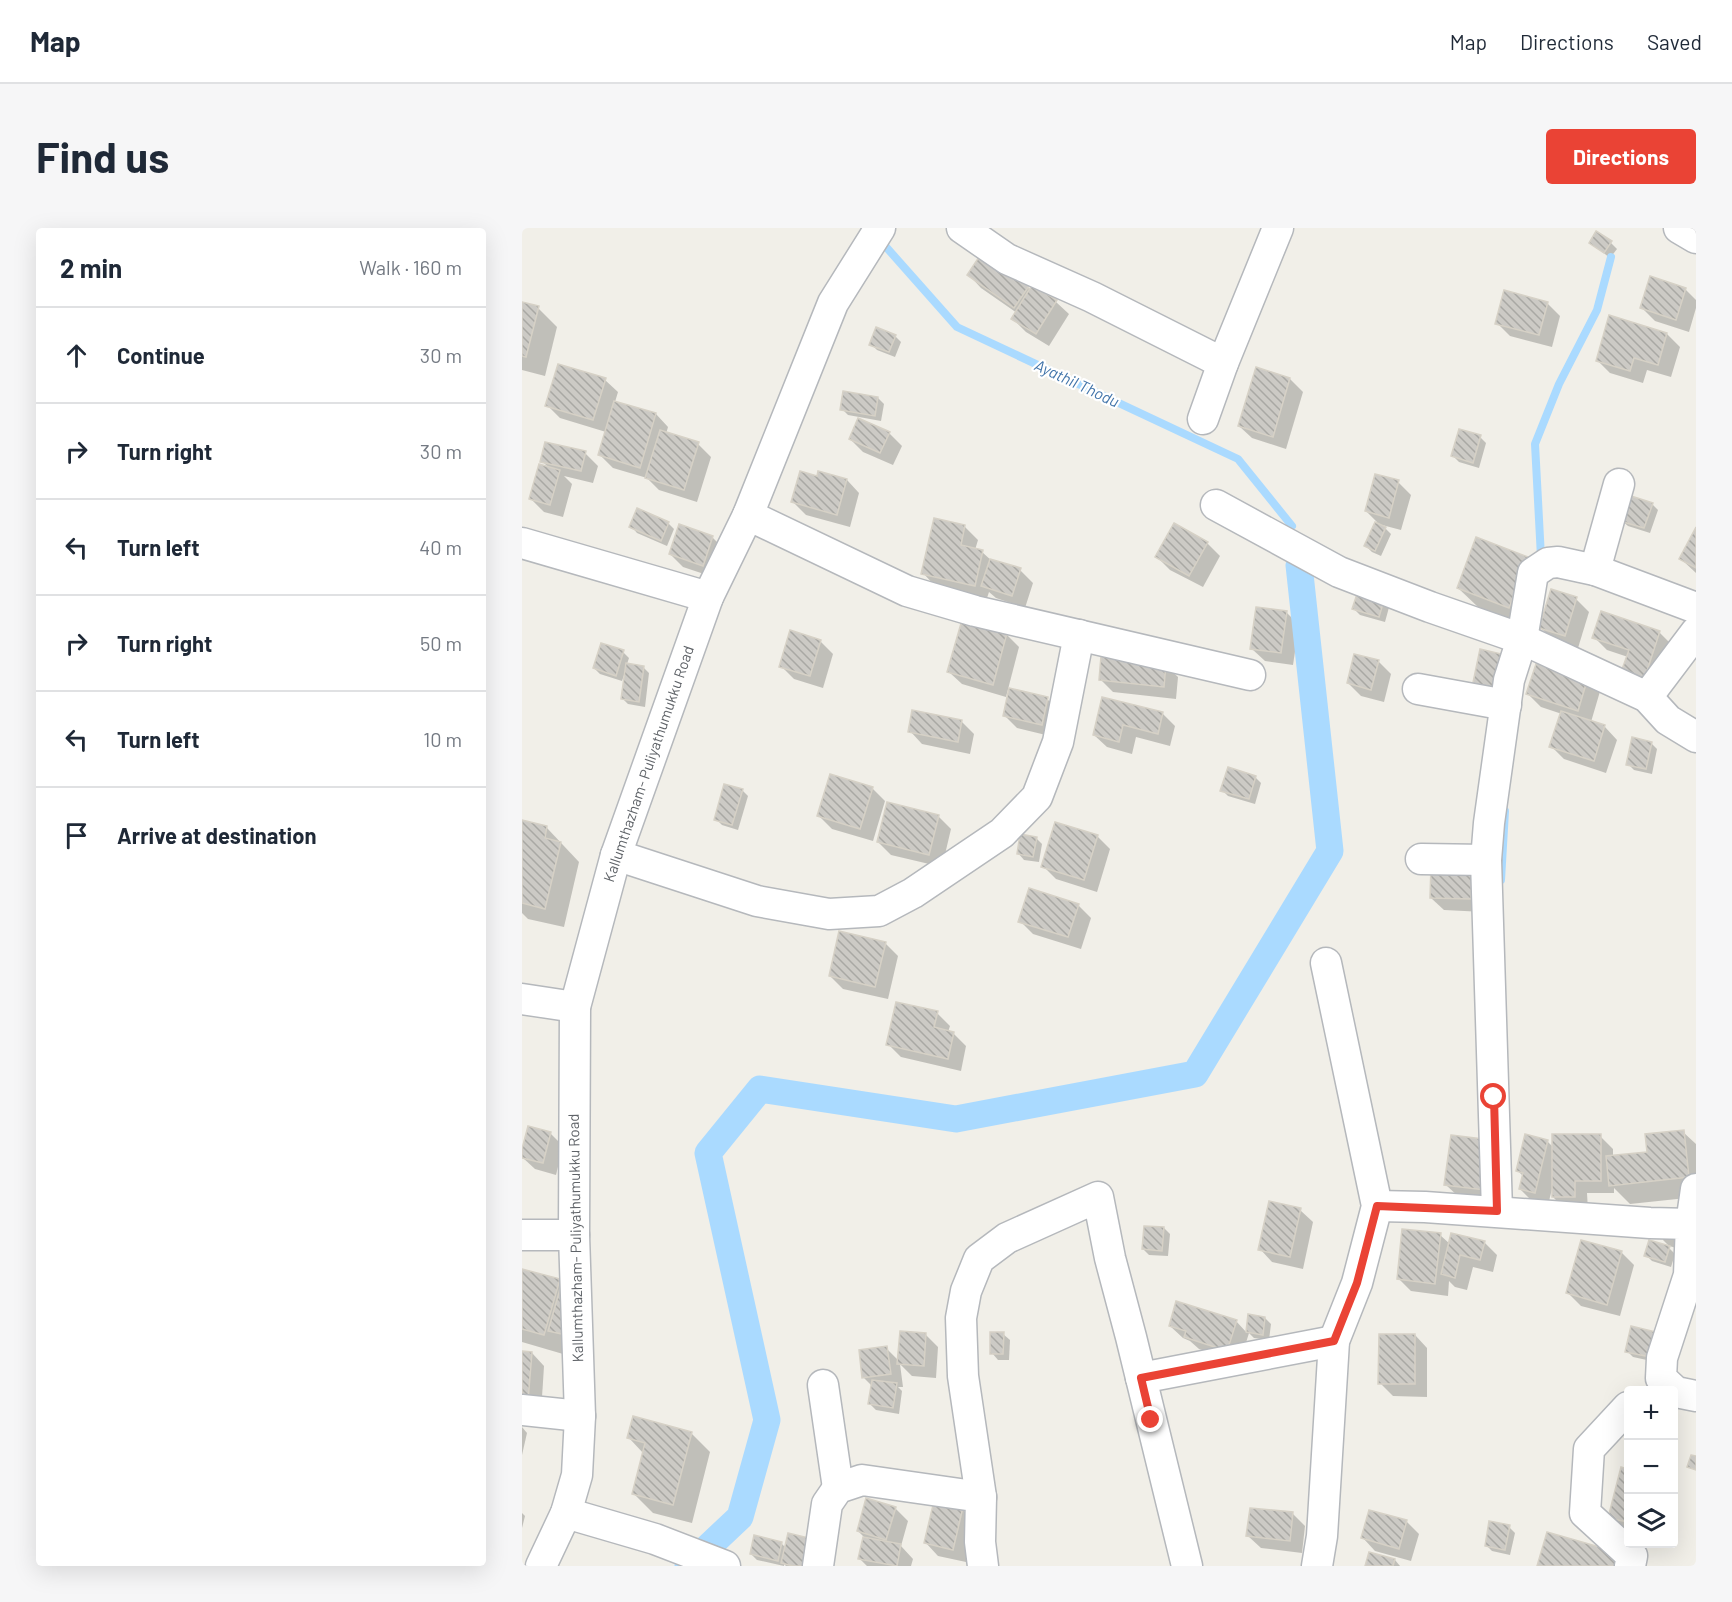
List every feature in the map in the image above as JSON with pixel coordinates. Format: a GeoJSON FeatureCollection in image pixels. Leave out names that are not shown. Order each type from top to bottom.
{"type":"FeatureCollection","features":[{"type":"Feature","properties":{"kind":"street","name":"Kallumthazham- Puliyathumukku Road"},"geometry":{"type":"LineString","coordinates":[[542,1566],[566,1513],[577,1475],[580,1416],[574,1235],[575,1007],[616,855],[708,597],[748,515],[833,303],[880,228]]}},
{"type":"Feature","properties":{"kind":"street"},"geometry":{"type":"LineString","coordinates":[[962,228],[1007,259],[1092,297],[1223,363]]}},
{"type":"Feature","properties":{"kind":"street"},"geometry":{"type":"LineString","coordinates":[[1203,419],[1223,363],[1278,228]]}},
{"type":"Feature","properties":{"kind":"street"},"geometry":{"type":"LineString","coordinates":[[1679,228],[1696,238]]}},
{"type":"Feature","properties":{"kind":"street"},"geometry":{"type":"LineString","coordinates":[[1595,570],[1619,483]]}},
{"type":"Feature","properties":{"kind":"street"},"geometry":{"type":"LineString","coordinates":[[1216,505],[1339,572],[1522,639],[1647,697],[1668,720],[1696,737]]}},
{"type":"Feature","properties":{"kind":"street"},"geometry":{"type":"LineString","coordinates":[[748,515],[907,591],[975,611],[1250,675]]}},
{"type":"Feature","properties":{"kind":"street"},"geometry":{"type":"LineString","coordinates":[[522,543],[708,597]]}},
{"type":"Feature","properties":{"kind":"street"},"geometry":{"type":"LineString","coordinates":[[1497,1211],[1486,860],[1509,680],[1522,639],[1533,573],[1548,563],[1558,562],[1595,570],[1696,608]]}},
{"type":"Feature","properties":{"kind":"street"},"geometry":{"type":"LineString","coordinates":[[1647,697],[1696,632]]}},
{"type":"Feature","properties":{"kind":"street"},"geometry":{"type":"LineString","coordinates":[[616,855],[756,901],[829,914],[879,911],[913,893],[1002,833],[1037,797],[1058,742],[1079,635]]}},
{"type":"Feature","properties":{"kind":"street"},"geometry":{"type":"LineString","coordinates":[[1418,689],[1506,705]]}},
{"type":"Feature","properties":{"kind":"street"},"geometry":{"type":"LineString","coordinates":[[1421,859],[1486,860]]}},
{"type":"Feature","properties":{"kind":"street"},"geometry":{"type":"LineString","coordinates":[[1317,1566],[1322,1525],[1334,1341],[1357,1283],[1377,1206],[1326,963]]}},
{"type":"Feature","properties":{"kind":"street"},"geometry":{"type":"LineString","coordinates":[[522,999],[575,1007]]}},
{"type":"Feature","properties":{"kind":"street"},"geometry":{"type":"LineString","coordinates":[[1696,1189],[1691,1224],[1689,1275],[1654,1384],[1696,1396]]}},
{"type":"Feature","properties":{"kind":"street"},"geometry":{"type":"LineString","coordinates":[[983,1566],[980,1542],[981,1497],[963,1376],[961,1318],[966,1290],[979,1259],[1007,1238],[1098,1197],[1110,1258],[1187,1566]]}},
{"type":"Feature","properties":{"kind":"street"},"geometry":{"type":"LineString","coordinates":[[1377,1206],[1497,1211],[1691,1224]]}},
{"type":"Feature","properties":{"kind":"street"},"geometry":{"type":"LineString","coordinates":[[522,1235],[574,1235]]}},
{"type":"Feature","properties":{"kind":"street"},"geometry":{"type":"LineString","coordinates":[[1141,1378],[1334,1341]]}},
{"type":"Feature","properties":{"kind":"street"},"geometry":{"type":"LineString","coordinates":[[824,1385],[838,1488]]}},
{"type":"Feature","properties":{"kind":"street"},"geometry":{"type":"LineString","coordinates":[[522,1410],[580,1416]]}},
{"type":"Feature","properties":{"kind":"street"},"geometry":{"type":"LineString","coordinates":[[1624,1412],[1589,1449],[1585,1513],[1632,1556],[1630,1566]]}},
{"type":"Feature","properties":{"kind":"street"},"geometry":{"type":"LineString","coordinates":[[818,1566],[827,1504],[838,1488],[862,1480],[981,1497]]}},
{"type":"Feature","properties":{"kind":"street"},"geometry":{"type":"LineString","coordinates":[[566,1513],[655,1539],[725,1566]]}},
{"type":"Feature","properties":{"kind":"building"},"geometry":{"type":"Polygon","coordinates":[[[1596,231],[1612,241],[1604,253],[1589,243],[1596,231]]]}},
{"type":"Feature","properties":{"kind":"building"},"geometry":{"type":"Polygon","coordinates":[[[981,254],[1029,286],[1014,308],[967,275],[981,254]]]}},
{"type":"Feature","properties":{"kind":"building"},"geometry":{"type":"Polygon","coordinates":[[[1650,276],[1686,288],[1676,320],[1640,308],[1650,276]]]}},
{"type":"Feature","properties":{"kind":"building"},"geometry":{"type":"Polygon","coordinates":[[[1032,285],[1057,300],[1036,334],[1011,319],[1032,285]]]}},
{"type":"Feature","properties":{"kind":"building"},"geometry":{"type":"Polygon","coordinates":[[[1504,290],[1548,302],[1539,335],[1495,324],[1504,290]]]}},
{"type":"Feature","properties":{"kind":"building"},"geometry":{"type":"Polygon","coordinates":[[[522,302],[539,306],[526,357],[522,356],[522,302]]]}},
{"type":"Feature","properties":{"kind":"building"},"geometry":{"type":"Polygon","coordinates":[[[1609,315],[1667,333],[1658,365],[1634,358],[1630,371],[1596,361],[1609,315]]]}},
{"type":"Feature","properties":{"kind":"building"},"geometry":{"type":"Polygon","coordinates":[[[876,327],[896,335],[889,352],[869,345],[876,327]]]}},
{"type":"Feature","properties":{"kind":"building"},"geometry":{"type":"Polygon","coordinates":[[[558,364],[606,378],[593,420],[545,406],[558,364]]]}},
{"type":"Feature","properties":{"kind":"building"},"geometry":{"type":"Polygon","coordinates":[[[1256,367],[1290,378],[1273,437],[1238,426],[1256,367]]]}},
{"type":"Feature","properties":{"kind":"building"},"geometry":{"type":"Polygon","coordinates":[[[843,391],[878,397],[875,416],[840,410],[843,391]]]}},
{"type":"Feature","properties":{"kind":"building"},"geometry":{"type":"Polygon","coordinates":[[[614,401],[656,413],[640,468],[598,455],[614,401]]]}},
{"type":"Feature","properties":{"kind":"building"},"geometry":{"type":"Polygon","coordinates":[[[858,418],[890,432],[880,453],[849,439],[858,418]]]}},
{"type":"Feature","properties":{"kind":"building"},"geometry":{"type":"Polygon","coordinates":[[[1459,429],[1481,435],[1473,463],[1451,456],[1459,429]]]}},
{"type":"Feature","properties":{"kind":"building"},"geometry":{"type":"Polygon","coordinates":[[[660,430],[699,442],[684,490],[645,478],[660,430]]]}},
{"type":"Feature","properties":{"kind":"building"},"geometry":{"type":"Polygon","coordinates":[[[545,442],[586,451],[581,471],[540,462],[545,442]]]}},
{"type":"Feature","properties":{"kind":"building"},"geometry":{"type":"Polygon","coordinates":[[[539,464],[560,470],[550,505],[529,499],[539,464]]]}},
{"type":"Feature","properties":{"kind":"building"},"geometry":{"type":"Polygon","coordinates":[[[800,471],[817,476],[818,471],[847,479],[837,515],[791,502],[800,471]]]}},
{"type":"Feature","properties":{"kind":"building"},"geometry":{"type":"Polygon","coordinates":[[[1375,474],[1399,480],[1389,518],[1365,511],[1375,474]]]}},
{"type":"Feature","properties":{"kind":"building"},"geometry":{"type":"Polygon","coordinates":[[[1628,495],[1653,503],[1644,528],[1620,521],[1628,495]]]}},
{"type":"Feature","properties":{"kind":"building"},"geometry":{"type":"Polygon","coordinates":[[[637,508],[669,522],[661,541],[629,527],[637,508]]]}},
{"type":"Feature","properties":{"kind":"building"},"geometry":{"type":"Polygon","coordinates":[[[934,518],[965,525],[961,545],[983,550],[975,586],[921,574],[934,518]]]}},
{"type":"Feature","properties":{"kind":"building"},"geometry":{"type":"Polygon","coordinates":[[[1375,522],[1386,527],[1375,551],[1364,546],[1375,522]]]}},
{"type":"Feature","properties":{"kind":"building"},"geometry":{"type":"Polygon","coordinates":[[[1174,523],[1208,542],[1189,576],[1155,557],[1174,523]]]}},
{"type":"Feature","properties":{"kind":"building"},"geometry":{"type":"Polygon","coordinates":[[[679,524],[713,536],[703,566],[669,554],[679,524]]]}},
{"type":"Feature","properties":{"kind":"building"},"geometry":{"type":"Polygon","coordinates":[[[1696,527],[1696,568],[1679,559],[1696,527]]]}},
{"type":"Feature","properties":{"kind":"building"},"geometry":{"type":"Polygon","coordinates":[[[1476,537],[1528,557],[1509,608],[1457,588],[1476,537]]]}},
{"type":"Feature","properties":{"kind":"building"},"geometry":{"type":"Polygon","coordinates":[[[990,559],[1021,568],[1012,596],[981,586],[990,559]]]}},
{"type":"Feature","properties":{"kind":"building"},"geometry":{"type":"Polygon","coordinates":[[[1360,585],[1386,593],[1379,617],[1352,609],[1360,585]]]}},
{"type":"Feature","properties":{"kind":"building"},"geometry":{"type":"Polygon","coordinates":[[[1551,589],[1577,597],[1565,636],[1539,628],[1551,589]]]}},
{"type":"Feature","properties":{"kind":"building"},"geometry":{"type":"Polygon","coordinates":[[[1256,607],[1287,611],[1281,653],[1250,649],[1256,607]]]}},
{"type":"Feature","properties":{"kind":"building"},"geometry":{"type":"Polygon","coordinates":[[[1601,611],[1660,631],[1644,680],[1621,672],[1629,650],[1592,638],[1601,611]]]}},
{"type":"Feature","properties":{"kind":"building"},"geometry":{"type":"Polygon","coordinates":[[[962,620],[1007,633],[993,685],[947,672],[962,620]]]}},
{"type":"Feature","properties":{"kind":"building"},"geometry":{"type":"Polygon","coordinates":[[[790,630],[821,640],[810,676],[779,667],[790,630]]]}},
{"type":"Feature","properties":{"kind":"building"},"geometry":{"type":"Polygon","coordinates":[[[601,643],[624,650],[616,676],[593,668],[601,643]]]}},
{"type":"Feature","properties":{"kind":"building"},"geometry":{"type":"Polygon","coordinates":[[[1480,649],[1514,657],[1503,704],[1470,697],[1480,649]]]}},
{"type":"Feature","properties":{"kind":"building"},"geometry":{"type":"Polygon","coordinates":[[[1354,654],[1379,660],[1371,690],[1347,683],[1354,654]]]}},
{"type":"Feature","properties":{"kind":"building"},"geometry":{"type":"Polygon","coordinates":[[[1101,656],[1166,663],[1164,687],[1099,680],[1101,656]]]}},
{"type":"Feature","properties":{"kind":"building"},"geometry":{"type":"Polygon","coordinates":[[[1538,658],[1589,674],[1578,711],[1526,694],[1538,658]]]}},
{"type":"Feature","properties":{"kind":"building"},"geometry":{"type":"Polygon","coordinates":[[[626,663],[644,666],[639,702],[621,699],[626,663]]]}},
{"type":"Feature","properties":{"kind":"building"},"geometry":{"type":"Polygon","coordinates":[[[1009,688],[1048,697],[1042,725],[1003,716],[1009,688]]]}},
{"type":"Feature","properties":{"kind":"building"},"geometry":{"type":"Polygon","coordinates":[[[1102,697],[1163,712],[1158,734],[1123,725],[1119,742],[1093,735],[1102,697]]]}},
{"type":"Feature","properties":{"kind":"building"},"geometry":{"type":"Polygon","coordinates":[[[912,710],[962,720],[958,742],[908,732],[912,710]]]}},
{"type":"Feature","properties":{"kind":"building"},"geometry":{"type":"Polygon","coordinates":[[[1561,711],[1605,725],[1594,761],[1549,747],[1561,711]]]}},
{"type":"Feature","properties":{"kind":"building"},"geometry":{"type":"Polygon","coordinates":[[[1632,737],[1652,742],[1646,769],[1626,765],[1632,737]]]}},
{"type":"Feature","properties":{"kind":"building"},"geometry":{"type":"Polygon","coordinates":[[[1228,767],[1256,776],[1249,799],[1220,791],[1228,767]]]}},
{"type":"Feature","properties":{"kind":"building"},"geometry":{"type":"Polygon","coordinates":[[[830,774],[873,787],[860,829],[817,816],[830,774]]]}},
{"type":"Feature","properties":{"kind":"building"},"geometry":{"type":"Polygon","coordinates":[[[724,784],[743,789],[732,825],[714,820],[724,784]]]}},
{"type":"Feature","properties":{"kind":"building"},"geometry":{"type":"Polygon","coordinates":[[[887,802],[939,815],[929,855],[877,842],[887,802]]]}},
{"type":"Feature","properties":{"kind":"building"},"geometry":{"type":"Polygon","coordinates":[[[522,820],[547,826],[545,838],[561,842],[545,909],[522,903],[522,820]]]}},
{"type":"Feature","properties":{"kind":"building"},"geometry":{"type":"Polygon","coordinates":[[[1055,822],[1098,835],[1084,880],[1041,867],[1055,822]]]}},
{"type":"Feature","properties":{"kind":"building"},"geometry":{"type":"Polygon","coordinates":[[[1020,834],[1037,837],[1033,857],[1017,854],[1020,834]]]}},
{"type":"Feature","properties":{"kind":"building"},"geometry":{"type":"Polygon","coordinates":[[[1431,866],[1472,867],[1471,899],[1430,898],[1431,866]]]}},
{"type":"Feature","properties":{"kind":"building"},"geometry":{"type":"Polygon","coordinates":[[[1029,888],[1079,904],[1068,937],[1018,922],[1029,888]]]}},
{"type":"Feature","properties":{"kind":"building"},"geometry":{"type":"Polygon","coordinates":[[[839,931],[886,942],[875,987],[829,976],[839,931]]]}},
{"type":"Feature","properties":{"kind":"building"},"geometry":{"type":"Polygon","coordinates":[[[896,1002],[938,1011],[934,1027],[954,1032],[948,1059],[886,1045],[896,1002]]]}},
{"type":"Feature","properties":{"kind":"building"},"geometry":{"type":"Polygon","coordinates":[[[528,1126],[551,1132],[543,1163],[522,1158],[528,1126]]]}},
{"type":"Feature","properties":{"kind":"building"},"geometry":{"type":"Polygon","coordinates":[[[1684,1130],[1689,1177],[1609,1186],[1606,1156],[1647,1152],[1645,1134],[1684,1130]]]}},
{"type":"Feature","properties":{"kind":"building"},"geometry":{"type":"Polygon","coordinates":[[[1525,1134],[1548,1140],[1535,1193],[1519,1189],[1523,1173],[1516,1171],[1525,1134]]]}},
{"type":"Feature","properties":{"kind":"building"},"geometry":{"type":"Polygon","coordinates":[[[1552,1134],[1601,1134],[1601,1181],[1575,1181],[1575,1197],[1552,1197],[1552,1134]]]}},
{"type":"Feature","properties":{"kind":"building"},"geometry":{"type":"Polygon","coordinates":[[[1451,1135],[1491,1140],[1485,1190],[1444,1185],[1451,1135]]]}},
{"type":"Feature","properties":{"kind":"building"},"geometry":{"type":"Polygon","coordinates":[[[1269,1201],[1301,1208],[1290,1257],[1258,1250],[1269,1201]]]}},
{"type":"Feature","properties":{"kind":"building"},"geometry":{"type":"Polygon","coordinates":[[[1144,1226],[1164,1227],[1162,1251],[1142,1249],[1144,1226]]]}},
{"type":"Feature","properties":{"kind":"building"},"geometry":{"type":"Polygon","coordinates":[[[1402,1229],[1441,1233],[1435,1284],[1397,1279],[1402,1229]]]}},
{"type":"Feature","properties":{"kind":"building"},"geometry":{"type":"Polygon","coordinates":[[[1451,1233],[1485,1241],[1480,1260],[1460,1255],[1455,1278],[1441,1274],[1451,1233]]]}},
{"type":"Feature","properties":{"kind":"building"},"geometry":{"type":"Polygon","coordinates":[[[1581,1240],[1622,1251],[1607,1305],[1566,1293],[1581,1240]]]}},
{"type":"Feature","properties":{"kind":"building"},"geometry":{"type":"Polygon","coordinates":[[[1649,1240],[1670,1246],[1665,1262],[1644,1256],[1649,1240]]]}},
{"type":"Feature","properties":{"kind":"building"},"geometry":{"type":"Polygon","coordinates":[[[522,1269],[560,1279],[544,1335],[522,1329],[522,1269]]]}},
{"type":"Feature","properties":{"kind":"building"},"geometry":{"type":"Polygon","coordinates":[[[562,1282],[575,1286],[562,1334],[548,1331],[562,1282]]]}},
{"type":"Feature","properties":{"kind":"building"},"geometry":{"type":"Polygon","coordinates":[[[1176,1301],[1237,1320],[1227,1351],[1184,1337],[1186,1331],[1169,1326],[1176,1301]]]}},
{"type":"Feature","properties":{"kind":"building"},"geometry":{"type":"Polygon","coordinates":[[[1248,1314],[1265,1317],[1263,1335],[1246,1332],[1248,1314]]]}},
{"type":"Feature","properties":{"kind":"building"},"geometry":{"type":"Polygon","coordinates":[[[1631,1326],[1656,1332],[1651,1357],[1625,1352],[1631,1326]]]}},
{"type":"Feature","properties":{"kind":"building"},"geometry":{"type":"Polygon","coordinates":[[[900,1331],[926,1333],[924,1366],[897,1364],[900,1331]]]}},
{"type":"Feature","properties":{"kind":"building"},"geometry":{"type":"Polygon","coordinates":[[[990,1332],[1004,1332],[1003,1354],[990,1354],[990,1332]]]}},
{"type":"Feature","properties":{"kind":"building"},"geometry":{"type":"Polygon","coordinates":[[[1379,1334],[1415,1334],[1415,1384],[1378,1384],[1379,1334]]]}},
{"type":"Feature","properties":{"kind":"building"},"geometry":{"type":"Polygon","coordinates":[[[887,1346],[891,1374],[862,1378],[859,1350],[887,1346]]]}},
{"type":"Feature","properties":{"kind":"building"},"geometry":{"type":"Polygon","coordinates":[[[522,1351],[532,1352],[528,1401],[522,1400],[522,1351]]]}},
{"type":"Feature","properties":{"kind":"building"},"geometry":{"type":"Polygon","coordinates":[[[872,1380],[897,1383],[893,1408],[868,1404],[872,1380]]]}},
{"type":"Feature","properties":{"kind":"building"},"geometry":{"type":"Polygon","coordinates":[[[633,1416],[692,1432],[673,1505],[632,1494],[645,1443],[627,1438],[633,1416]]]}},
{"type":"Feature","properties":{"kind":"building"},"geometry":{"type":"Polygon","coordinates":[[[1691,1455],[1696,1456],[1696,1470],[1687,1467],[1691,1455]]]}},
{"type":"Feature","properties":{"kind":"building"},"geometry":{"type":"Polygon","coordinates":[[[1621,1467],[1624,1468],[1624,1521],[1608,1518],[1621,1467]]]}},
{"type":"Feature","properties":{"kind":"building"},"geometry":{"type":"Polygon","coordinates":[[[866,1498],[896,1507],[886,1540],[857,1531],[866,1498]]]}},
{"type":"Feature","properties":{"kind":"building"},"geometry":{"type":"Polygon","coordinates":[[[934,1501],[963,1507],[953,1550],[924,1543],[934,1501]]]}},
{"type":"Feature","properties":{"kind":"building"},"geometry":{"type":"Polygon","coordinates":[[[1250,1508],[1293,1512],[1290,1541],[1246,1536],[1250,1508]]]}},
{"type":"Feature","properties":{"kind":"building"},"geometry":{"type":"Polygon","coordinates":[[[1369,1510],[1407,1520],[1399,1549],[1361,1538],[1369,1510]]]}},
{"type":"Feature","properties":{"kind":"building"},"geometry":{"type":"Polygon","coordinates":[[[1489,1521],[1510,1525],[1505,1550],[1485,1546],[1489,1521]]]}},
{"type":"Feature","properties":{"kind":"building"},"geometry":{"type":"Polygon","coordinates":[[[1547,1532],[1624,1554],[1620,1566],[1537,1566],[1547,1532]]]}},
{"type":"Feature","properties":{"kind":"building"},"geometry":{"type":"Polygon","coordinates":[[[788,1533],[817,1540],[811,1566],[781,1563],[788,1533]]]}},
{"type":"Feature","properties":{"kind":"building"},"geometry":{"type":"Polygon","coordinates":[[[754,1535],[782,1542],[778,1561],[750,1554],[754,1535]]]}},
{"type":"Feature","properties":{"kind":"building"},"geometry":{"type":"Polygon","coordinates":[[[863,1537],[901,1544],[897,1566],[858,1559],[863,1537]]]}},
{"type":"Feature","properties":{"kind":"building"},"geometry":{"type":"Polygon","coordinates":[[[1369,1552],[1395,1559],[1393,1566],[1365,1566],[1369,1552]]]}},
{"type":"Feature","properties":{"kind":"waterway","name":"Ayathil Thodu"},"geometry":{"type":"LineString","coordinates":[[879,239],[957,327],[1238,459],[1292,526]]}},
{"type":"Feature","properties":{"kind":"waterway"},"geometry":{"type":"LineString","coordinates":[[1541,557],[1535,444],[1559,384],[1597,310],[1611,257]]}},
{"type":"Feature","properties":{"kind":"waterway"},"geometry":{"type":"LineString","coordinates":[[688,1566],[740,1517],[767,1420],[708,1153],[760,1089],[956,1119],[1195,1074],[1330,851],[1299,565]]}},
{"type":"Feature","properties":{"kind":"waterway"},"geometry":{"type":"LineString","coordinates":[[1501,880],[1505,811]]}},
{"type":"Feature","properties":{"kind":"route"},"geometry":{"type":"LineString","coordinates":[[1151,1420],[1141,1378],[1334,1341],[1357,1283],[1377,1206],[1497,1211],[1494,1097]]}}]}
